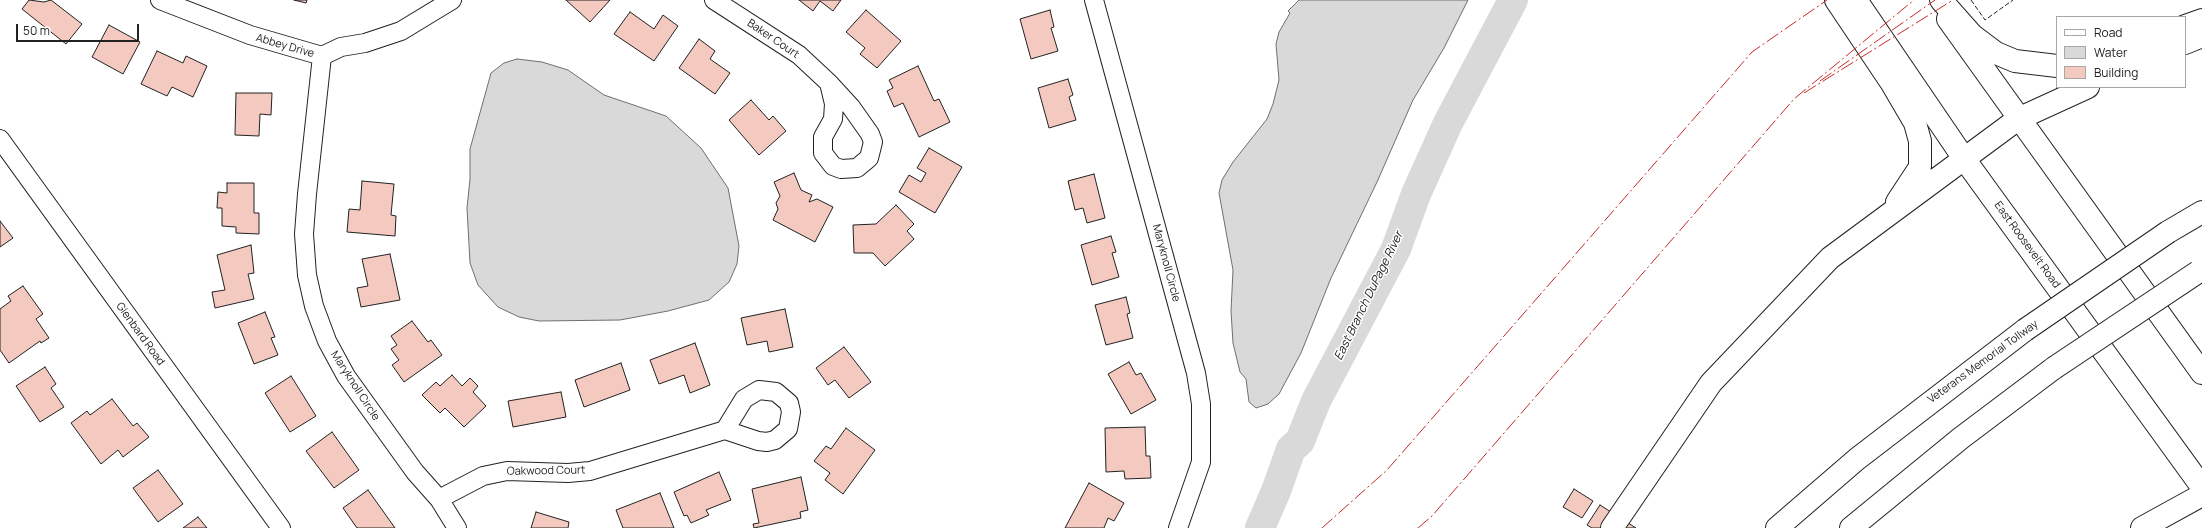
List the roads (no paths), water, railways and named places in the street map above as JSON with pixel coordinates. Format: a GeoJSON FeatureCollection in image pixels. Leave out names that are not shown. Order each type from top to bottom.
{"type":"FeatureCollection","features":[{"type":"Feature","properties":{"kind":"main road"},"geometry":{"type":"LineString","coordinates":[[1836,0],[1891,82],[1915,123],[1920,142],[1920,167],[1890,213]]}},
{"type":"Feature","properties":{"kind":"main road","name":"East Roosevelt Road"},"geometry":{"type":"LineString","coordinates":[[1856,0],[1965,160],[2202,487]]}},
{"type":"Feature","properties":{"kind":"main road"},"geometry":{"type":"LineString","coordinates":[[1935,0],[2018,119],[2202,373]]}},
{"type":"Feature","properties":{"kind":"main road"},"geometry":{"type":"LineString","coordinates":[[1942,0],[1972,35],[1996,53],[2016,61],[2056,66]]}},
{"type":"Feature","properties":{"kind":"main road"},"geometry":{"type":"LineString","coordinates":[[2186,26],[2202,20]]}},
{"type":"Feature","properties":{"kind":"main road"},"geometry":{"type":"LineString","coordinates":[[2186,43],[2202,36]]}},
{"type":"Feature","properties":{"kind":"main road"},"geometry":{"type":"LineString","coordinates":[[1612,528],[1711,383],[1830,258],[1965,160],[2018,119],[2086,88]]}},
{"type":"Feature","properties":{"kind":"main road","name":"Veterans Memorial Tollway"},"geometry":{"type":"LineString","coordinates":[[1777,528],[1856,459],[2025,330],[2168,232],[2202,212]]}},
{"type":"Feature","properties":{"kind":"main road"},"geometry":{"type":"LineString","coordinates":[[1851,528],[1961,438],[2054,368],[2200,271]]}},
{"type":"Feature","properties":{"kind":"main road"},"geometry":{"type":"LineString","coordinates":[[2142,528],[2202,495]]}},
{"type":"Feature","properties":{"kind":"street","name":"Abbey Drive"},"geometry":{"type":"LineString","coordinates":[[160,0],[250,36],[322,56],[341,47],[365,43],[401,31],[452,0]]}},
{"type":"Feature","properties":{"kind":"street","name":"Baker Court"},"geometry":{"type":"LineString","coordinates":[[714,0],[799,56],[828,83]]}},
{"type":"Feature","properties":{"kind":"street","name":"Maryknoll Circle"},"geometry":{"type":"LineString","coordinates":[[1094,0],[1196,373],[1201,404],[1201,462],[1178,528]]}},
{"type":"Feature","properties":{"kind":"street","name":"Maryknoll Circle"},"geometry":{"type":"LineString","coordinates":[[322,56],[306,194],[304,234],[307,275],[314,306],[327,341],[346,376],[415,472],[439,499],[458,528]]}},
{"type":"Feature","properties":{"kind":"street","name":"Glenbard Road"},"geometry":{"type":"LineString","coordinates":[[2,145],[281,528]]}},
{"type":"Feature","properties":{"kind":"street","name":"Oakwood Court"},"geometry":{"type":"LineString","coordinates":[[439,499],[483,476],[507,471],[568,473],[590,471],[725,430]]}},
{"type":"Feature","properties":{"kind":"water"},"geometry":{"type":"Polygon","coordinates":[[[1299,0],[1468,0],[1444,48],[1413,100],[1377,182],[1331,278],[1301,353],[1279,394],[1268,404],[1256,408],[1249,402],[1246,379],[1240,372],[1233,343],[1231,311],[1233,270],[1219,193],[1222,180],[1233,162],[1267,119],[1273,104],[1279,80],[1276,44],[1279,32],[1290,13],[1288,11],[1299,0]]]}},
{"type":"Feature","properties":{"kind":"water"},"geometry":{"type":"Polygon","coordinates":[[[517,59],[542,62],[568,70],[604,95],[666,116],[701,148],[728,188],[739,246],[737,264],[729,282],[709,300],[668,311],[620,320],[539,321],[519,317],[498,307],[478,285],[470,263],[467,208],[470,179],[470,149],[491,73],[504,63],[517,59]]]}},
{"type":"Feature","properties":{"kind":"waterway","name":"East Branch DuPage River"},"geometry":{"type":"LineString","coordinates":[[1260,528],[1276,491],[1291,449],[1300,441],[1316,401],[1396,249],[1416,194],[1448,123],[1513,0]]}}]}
